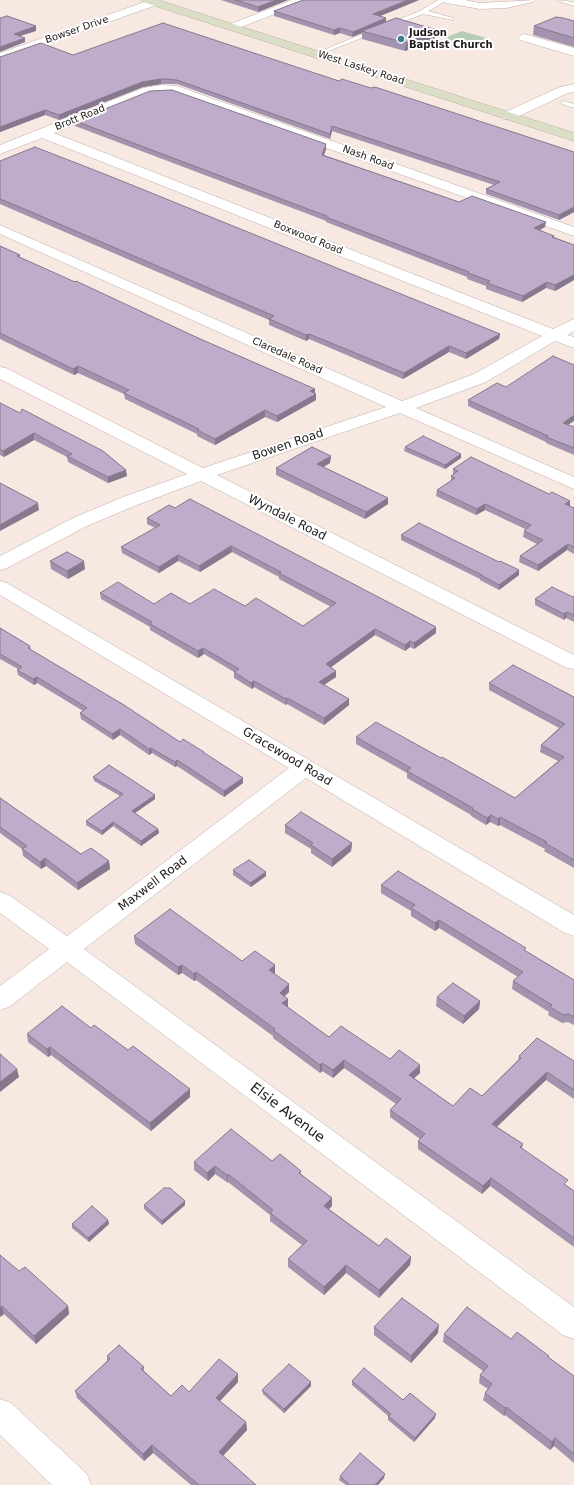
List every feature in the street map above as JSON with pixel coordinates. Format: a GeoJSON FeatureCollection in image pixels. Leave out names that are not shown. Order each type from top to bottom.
{"type":"FeatureCollection","features":[{"type":"Feature","properties":{"kind":"main road","name":"West Laskey Road"},"geometry":{"type":"LineString","coordinates":[[151,1],[574,137]]}},
{"type":"Feature","properties":{"kind":"street"},"geometry":{"type":"LineString","coordinates":[[232,27],[302,0]]}},
{"type":"Feature","properties":{"kind":"street"},"geometry":{"type":"LineString","coordinates":[[446,0],[480,6],[506,5],[529,0]]}},
{"type":"Feature","properties":{"kind":"street","name":"Bowser Drive"},"geometry":{"type":"LineString","coordinates":[[0,57],[151,1]]}},
{"type":"Feature","properties":{"kind":"street"},"geometry":{"type":"LineString","coordinates":[[524,38],[574,52]]}},
{"type":"Feature","properties":{"kind":"street"},"geometry":{"type":"LineString","coordinates":[[508,116],[564,90],[574,88]]}},
{"type":"Feature","properties":{"kind":"street","name":"Brott Road"},"geometry":{"type":"LineString","coordinates":[[0,150],[147,91],[161,89]]}},
{"type":"Feature","properties":{"kind":"street","name":"Nash Road"},"geometry":{"type":"LineString","coordinates":[[161,89],[173,89],[574,232]]}},
{"type":"Feature","properties":{"kind":"street"},"geometry":{"type":"LineString","coordinates":[[525,121],[571,102]]}},
{"type":"Feature","properties":{"kind":"street","name":"Boxwood Road"},"geometry":{"type":"LineString","coordinates":[[42,133],[574,343]]}},
{"type":"Feature","properties":{"kind":"street","name":"Claredale Road"},"geometry":{"type":"LineString","coordinates":[[0,229],[574,484]]}},
{"type":"Feature","properties":{"kind":"street","name":"Bowen Road"},"geometry":{"type":"LineString","coordinates":[[0,564],[80,522],[130,501],[402,407],[480,378],[574,324]]}},
{"type":"Feature","properties":{"kind":"street","name":"Wyndale Road"},"geometry":{"type":"LineString","coordinates":[[0,372],[574,663]]}},
{"type":"Feature","properties":{"kind":"street","name":"Gracewood Road"},"geometry":{"type":"LineString","coordinates":[[0,587],[574,927]]}},
{"type":"Feature","properties":{"kind":"street","name":"Maxwell Road"},"geometry":{"type":"LineString","coordinates":[[0,1000],[68,950],[305,768]]}},
{"type":"Feature","properties":{"kind":"street","name":"Elsie Avenue"},"geometry":{"type":"LineString","coordinates":[[0,901],[574,1325]]}},
{"type":"Feature","properties":{"kind":"street"},"geometry":{"type":"LineString","coordinates":[[0,1414],[75,1485]]}},
{"type":"Feature","properties":{"kind":"lane"},"geometry":{"type":"LineString","coordinates":[[316,54],[422,12],[439,3],[441,0]]}},
{"type":"Feature","properties":{"kind":"lane"},"geometry":{"type":"LineString","coordinates":[[560,0],[574,4]]}},
{"type":"Feature","properties":{"kind":"lane"},"geometry":{"type":"LineString","coordinates":[[422,12],[451,20]]}},
{"type":"Feature","properties":{"kind":"green space"},"geometry":{"type":"Polygon","coordinates":[[[462,31],[486,38],[469,46],[444,38],[462,31]]]}},
{"type":"Feature","properties":{"kind":"building"},"geometry":{"type":"Polygon","coordinates":[[[236,0],[276,0],[258,7],[236,0]]]}},
{"type":"Feature","properties":{"kind":"building"},"geometry":{"type":"Polygon","coordinates":[[[303,0],[408,0],[373,14],[386,18],[353,32],[340,28],[334,30],[274,11],[303,0]]]}},
{"type":"Feature","properties":{"kind":"building"},"geometry":{"type":"Polygon","coordinates":[[[7,16],[36,26],[14,34],[25,38],[0,47],[0,18],[7,16]]]}},
{"type":"Feature","properties":{"kind":"building"},"geometry":{"type":"Polygon","coordinates":[[[556,17],[574,21],[574,38],[534,26],[556,17]]]}},
{"type":"Feature","properties":{"kind":"building"},"geometry":{"type":"Polygon","coordinates":[[[396,18],[437,30],[406,43],[362,31],[396,18]]]}},
{"type":"Feature","properties":{"kind":"building"},"geometry":{"type":"Polygon","coordinates":[[[163,23],[339,81],[342,79],[371,88],[375,87],[574,152],[574,207],[559,215],[486,189],[500,182],[332,126],[330,134],[177,80],[161,79],[142,82],[59,115],[45,110],[0,127],[0,57],[41,43],[73,55],[163,23]]]}},
{"type":"Feature","properties":{"kind":"building"},"geometry":{"type":"Polygon","coordinates":[[[172,90],[326,144],[322,155],[459,202],[472,196],[546,222],[534,228],[554,236],[552,237],[574,245],[574,275],[555,285],[547,282],[523,296],[487,283],[490,281],[468,273],[469,272],[326,217],[327,216],[75,121],[150,91],[172,90]]]}},
{"type":"Feature","properties":{"kind":"building"},"geometry":{"type":"Polygon","coordinates":[[[35,147],[500,334],[466,353],[449,346],[404,373],[309,334],[306,335],[269,319],[274,316],[0,199],[0,161],[35,147]]]}},
{"type":"Feature","properties":{"kind":"building"},"geometry":{"type":"Polygon","coordinates":[[[0,246],[20,255],[17,256],[75,282],[76,281],[198,338],[315,389],[310,391],[316,394],[277,416],[265,410],[215,439],[197,430],[199,429],[124,393],[129,390],[78,366],[73,369],[0,333],[0,246]]]}},
{"type":"Feature","properties":{"kind":"building"},"geometry":{"type":"Polygon","coordinates":[[[553,356],[574,365],[574,415],[563,423],[574,427],[574,448],[546,437],[548,436],[468,400],[497,383],[506,387],[553,356]]]}},
{"type":"Feature","properties":{"kind":"building"},"geometry":{"type":"Polygon","coordinates":[[[0,403],[20,413],[22,409],[103,451],[126,470],[108,477],[67,456],[72,454],[34,433],[3,451],[0,449],[0,403]]]}},
{"type":"Feature","properties":{"kind":"building"},"geometry":{"type":"Polygon","coordinates":[[[423,436],[461,454],[445,465],[405,447],[423,436]]]}},
{"type":"Feature","properties":{"kind":"building"},"geometry":{"type":"Polygon","coordinates":[[[312,447],[331,456],[317,464],[388,498],[366,512],[276,468],[312,447]]]}},
{"type":"Feature","properties":{"kind":"building"},"geometry":{"type":"Polygon","coordinates":[[[471,457],[549,494],[552,492],[570,501],[565,504],[574,508],[574,547],[568,544],[538,565],[520,556],[543,540],[524,531],[531,525],[485,504],[477,509],[437,490],[455,478],[451,476],[458,471],[453,469],[471,457]]]}},
{"type":"Feature","properties":{"kind":"building"},"geometry":{"type":"Polygon","coordinates":[[[0,483],[38,503],[0,525],[0,483]]]}},
{"type":"Feature","properties":{"kind":"building"},"geometry":{"type":"Polygon","coordinates":[[[190,499],[436,627],[414,643],[410,641],[405,645],[375,629],[326,664],[336,671],[319,682],[349,699],[324,718],[254,681],[251,683],[234,672],[239,669],[203,648],[198,651],[150,624],[152,622],[100,593],[118,582],[154,604],[171,593],[190,604],[214,589],[245,606],[256,598],[303,626],[336,603],[231,546],[199,566],[178,555],[159,567],[121,547],[160,525],[147,518],[169,505],[175,508],[190,499]]]}},
{"type":"Feature","properties":{"kind":"building"},"geometry":{"type":"Polygon","coordinates":[[[419,523],[499,562],[500,561],[519,570],[499,585],[401,535],[419,523]]]}},
{"type":"Feature","properties":{"kind":"building"},"geometry":{"type":"Polygon","coordinates":[[[67,552],[84,561],[67,571],[50,561],[67,552]]]}},
{"type":"Feature","properties":{"kind":"building"},"geometry":{"type":"Polygon","coordinates":[[[552,587],[573,597],[574,596],[574,615],[567,612],[564,614],[535,599],[552,587]]]}},
{"type":"Feature","properties":{"kind":"building"},"geometry":{"type":"Polygon","coordinates":[[[0,628],[30,646],[28,648],[124,705],[180,742],[183,739],[243,778],[224,791],[177,760],[175,762],[151,748],[149,749],[120,729],[112,734],[80,713],[87,708],[37,677],[33,679],[17,670],[22,667],[0,654],[0,628]]]}},
{"type":"Feature","properties":{"kind":"building"},"geometry":{"type":"Polygon","coordinates":[[[513,665],[574,697],[574,860],[545,843],[547,842],[500,817],[498,819],[491,815],[487,818],[472,809],[473,808],[407,771],[411,768],[356,737],[376,722],[515,798],[564,757],[541,745],[565,724],[489,683],[513,665]]]}},
{"type":"Feature","properties":{"kind":"building"},"geometry":{"type":"Polygon","coordinates":[[[109,765],[155,795],[132,811],[158,829],[141,841],[113,822],[102,831],[86,821],[123,794],[93,777],[109,765]]]}},
{"type":"Feature","properties":{"kind":"building"},"geometry":{"type":"Polygon","coordinates":[[[0,798],[81,854],[91,848],[109,861],[77,883],[45,858],[40,862],[22,849],[27,846],[0,827],[0,798]]]}},
{"type":"Feature","properties":{"kind":"building"},"geometry":{"type":"Polygon","coordinates":[[[301,812],[352,843],[332,859],[311,845],[313,843],[285,825],[301,812]]]}},
{"type":"Feature","properties":{"kind":"building"},"geometry":{"type":"Polygon","coordinates":[[[249,860],[266,872],[250,883],[233,870],[249,860]]]}},
{"type":"Feature","properties":{"kind":"building"},"geometry":{"type":"Polygon","coordinates":[[[398,871],[526,948],[524,950],[574,980],[574,1017],[569,1014],[563,1015],[550,1007],[552,1005],[513,981],[523,972],[439,920],[435,923],[411,908],[415,905],[381,885],[398,871]]]}},
{"type":"Feature","properties":{"kind":"building"},"geometry":{"type":"Polygon","coordinates":[[[170,909],[242,961],[255,951],[275,965],[269,970],[289,984],[280,993],[288,999],[282,1003],[329,1037],[341,1026],[390,1059],[399,1050],[420,1065],[409,1075],[453,1106],[470,1088],[482,1096],[521,1058],[519,1056],[537,1038],[574,1061],[574,1090],[547,1072],[492,1124],[523,1144],[520,1147],[568,1180],[564,1184],[574,1191],[574,1238],[491,1178],[483,1186],[418,1141],[425,1134],[390,1110],[401,1099],[344,1060],[333,1070],[322,1063],[320,1065],[273,1030],[275,1029],[196,972],[194,974],[182,965],[178,967],[134,936],[170,909]]]}},
{"type":"Feature","properties":{"kind":"building"},"geometry":{"type":"Polygon","coordinates":[[[453,983],[480,1001],[464,1016],[437,997],[453,983]]]}},
{"type":"Feature","properties":{"kind":"building"},"geometry":{"type":"Polygon","coordinates":[[[62,1006],[91,1028],[94,1025],[128,1050],[133,1046],[190,1089],[150,1123],[50,1047],[47,1049],[27,1034],[62,1006]]]}},
{"type":"Feature","properties":{"kind":"building"},"geometry":{"type":"Polygon","coordinates":[[[0,1054],[17,1069],[0,1082],[0,1054]]]}},
{"type":"Feature","properties":{"kind":"building"},"geometry":{"type":"Polygon","coordinates":[[[231,1129],[272,1161],[280,1154],[301,1171],[299,1173],[332,1198],[324,1206],[379,1246],[386,1238],[411,1257],[379,1290],[346,1265],[324,1287],[288,1259],[307,1241],[270,1213],[273,1210],[228,1174],[227,1175],[215,1166],[207,1173],[194,1162],[231,1129]]]}},
{"type":"Feature","properties":{"kind":"building"},"geometry":{"type":"Polygon","coordinates":[[[164,1188],[170,1188],[185,1201],[162,1221],[144,1205],[164,1188]]]}},
{"type":"Feature","properties":{"kind":"building"},"geometry":{"type":"Polygon","coordinates":[[[92,1206],[108,1220],[88,1238],[72,1224],[92,1206]]]}},
{"type":"Feature","properties":{"kind":"building"},"geometry":{"type":"Polygon","coordinates":[[[0,1255],[19,1271],[25,1267],[68,1306],[34,1336],[2,1306],[0,1308],[0,1255]]]}},
{"type":"Feature","properties":{"kind":"building"},"geometry":{"type":"Polygon","coordinates":[[[402,1298],[439,1325],[411,1356],[374,1327],[402,1298]]]}},
{"type":"Feature","properties":{"kind":"building"},"geometry":{"type":"Polygon","coordinates":[[[467,1307],[511,1339],[517,1332],[574,1376],[574,1454],[555,1438],[552,1442],[485,1393],[492,1384],[480,1375],[488,1366],[444,1334],[467,1307]]]}},
{"type":"Feature","properties":{"kind":"building"},"geometry":{"type":"Polygon","coordinates":[[[119,1345],[144,1367],[141,1369],[171,1396],[182,1385],[189,1392],[219,1359],[238,1374],[216,1398],[246,1422],[219,1452],[256,1485],[199,1485],[152,1445],[143,1454],[75,1391],[110,1359],[107,1356],[119,1345]]]}},
{"type":"Feature","properties":{"kind":"building"},"geometry":{"type":"Polygon","coordinates":[[[289,1364],[311,1382],[284,1409],[262,1390],[289,1364]]]}},
{"type":"Feature","properties":{"kind":"building"},"geometry":{"type":"Polygon","coordinates":[[[364,1368],[403,1400],[410,1393],[436,1414],[415,1438],[388,1416],[391,1414],[352,1381],[364,1368]]]}},
{"type":"Feature","properties":{"kind":"building"},"geometry":{"type":"Polygon","coordinates":[[[360,1453],[385,1474],[375,1485],[350,1485],[340,1476],[360,1453]]]}},
{"type":"Feature","properties":{"kind":"place","name":"Judson Baptist Church"},"geometry":{"type":"Point","coordinates":[401,39]}}]}
